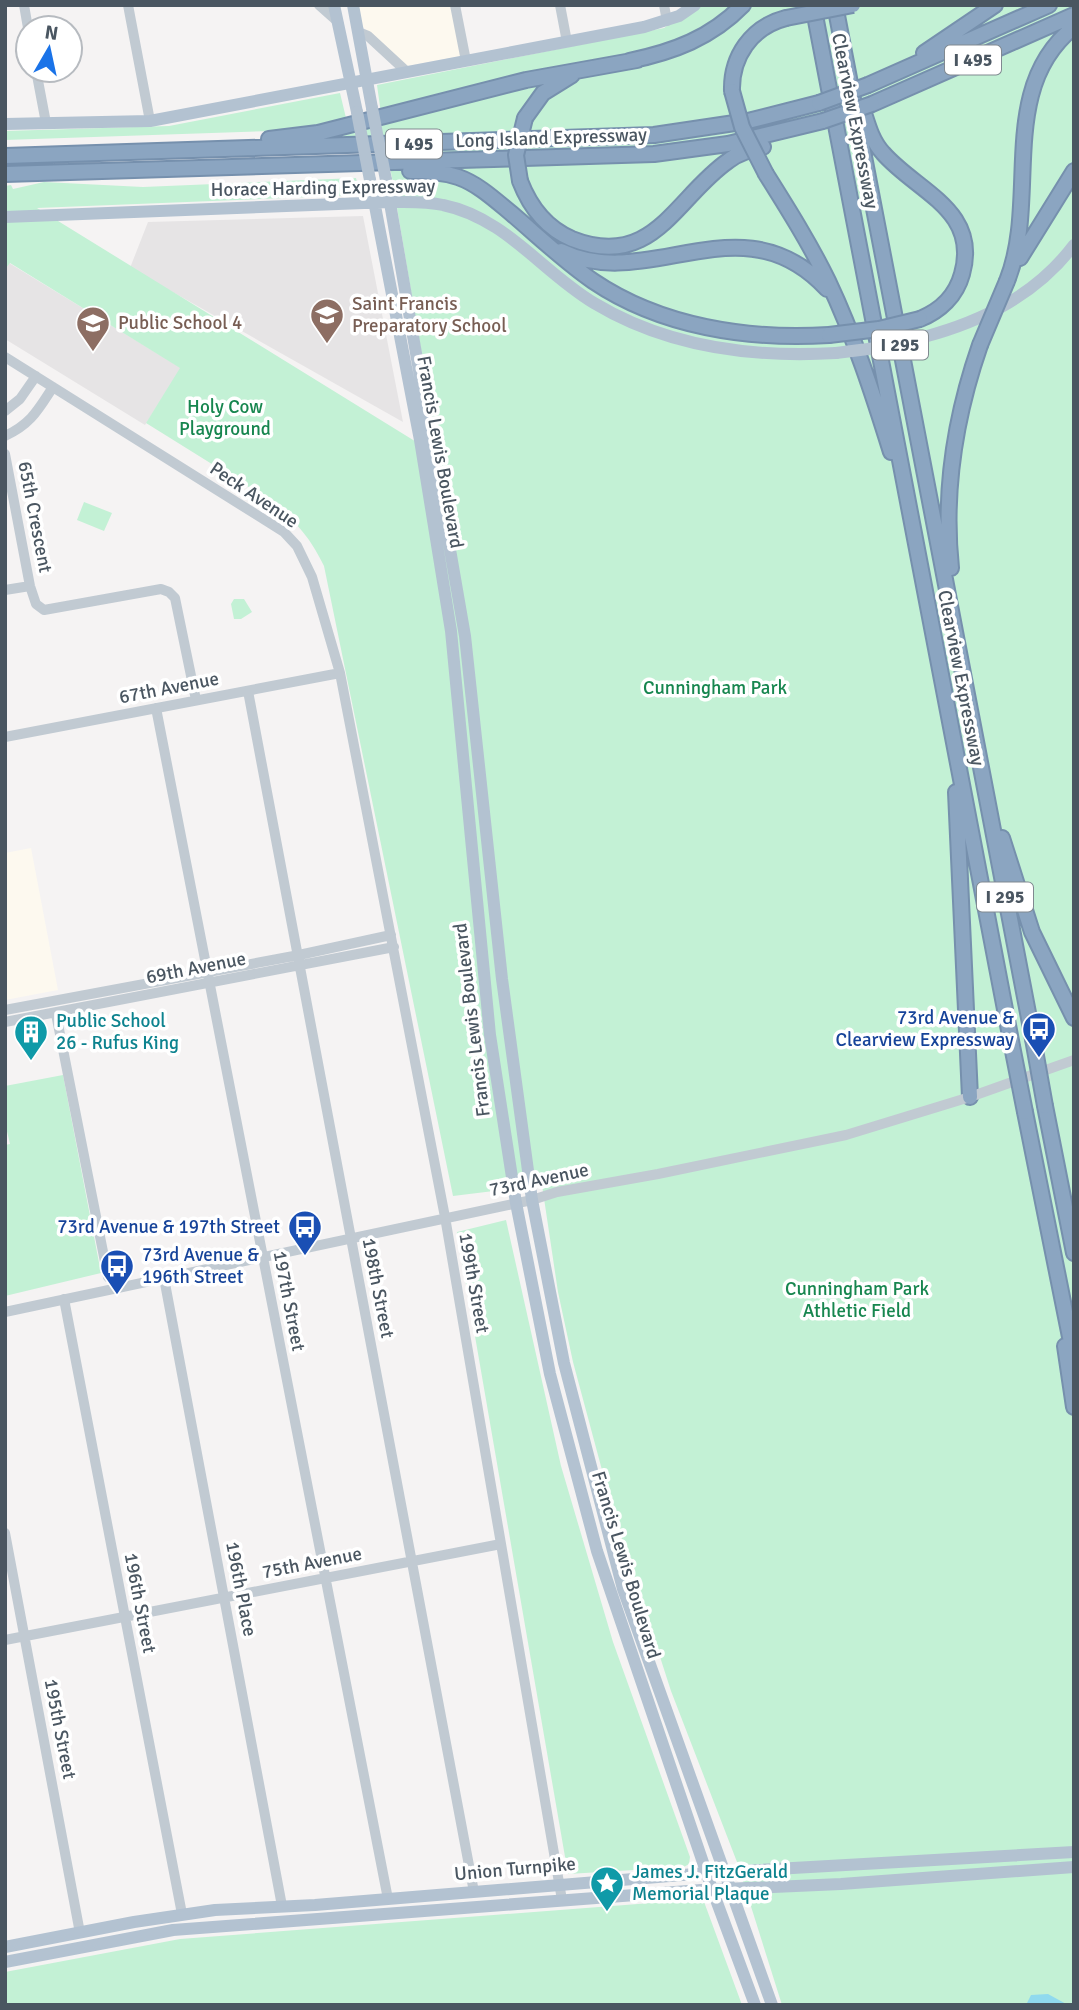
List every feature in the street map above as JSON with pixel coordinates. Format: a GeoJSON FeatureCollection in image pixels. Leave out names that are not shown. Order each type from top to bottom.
{"type":"FeatureCollection","features":[{"type":"Feature","properties":{"kind":"highway"},"geometry":{"type":"LineString","coordinates":[[743,5],[726,21],[692,43],[637,60],[586,70],[567,77],[543,93],[525,118],[516,155],[520,181],[537,213],[557,231],[573,239],[594,245],[623,244],[651,234],[666,223],[714,173],[734,157],[823,121]]}},
{"type":"Feature","properties":{"kind":"highway","name":"Clearview Expressway"},"geometry":{"type":"LineString","coordinates":[[813,5],[1074,1357]]}},
{"type":"Feature","properties":{"kind":"highway","name":"Clearview Expressway"},"geometry":{"type":"LineString","coordinates":[[835,5],[1074,1254]]}},
{"type":"Feature","properties":{"kind":"highway"},"geometry":{"type":"LineString","coordinates":[[853,5],[786,18],[765,27],[746,44],[734,67],[732,91],[742,127],[766,174],[819,263],[849,329],[873,393],[914,531]]}},
{"type":"Feature","properties":{"kind":"highway"},"geometry":{"type":"LineString","coordinates":[[868,85],[940,43],[996,5]]}},
{"type":"Feature","properties":{"kind":"highway","name":"Long Island Expressway"},"geometry":{"type":"LineString","coordinates":[[5,156],[654,135],[748,121],[819,103],[868,85],[1049,5]]}},
{"type":"Feature","properties":{"kind":"highway","name":"Long Island Expressway"},"geometry":{"type":"LineString","coordinates":[[5,174],[654,153],[740,142],[823,121],[872,104],[1074,15]]}},
{"type":"Feature","properties":{"kind":"highway"},"geometry":{"type":"LineString","coordinates":[[959,653],[949,548],[948,498],[959,419],[980,345],[1007,281],[1019,242],[1026,121],[1031,92],[1045,58],[1056,43],[1074,27]]}},
{"type":"Feature","properties":{"kind":"highway"},"geometry":{"type":"LineString","coordinates":[[276,166],[448,174],[477,186],[590,279],[661,315],[737,332],[781,336],[829,335],[879,329],[920,319],[940,308],[957,288],[965,264],[964,239],[948,208],[895,165],[876,144],[867,124],[841,37]]}},
{"type":"Feature","properties":{"kind":"highway"},"geometry":{"type":"LineString","coordinates":[[137,152],[318,133],[505,85],[637,60]]}},
{"type":"Feature","properties":{"kind":"highway"},"geometry":{"type":"LineString","coordinates":[[1007,281],[1074,171]]}},
{"type":"Feature","properties":{"kind":"highway"},"geometry":{"type":"LineString","coordinates":[[534,233],[568,254],[602,262],[729,247],[770,252],[801,266],[818,280],[834,298],[849,329]]}},
{"type":"Feature","properties":{"kind":"highway"},"geometry":{"type":"LineString","coordinates":[[952,731],[970,1097]]}},
{"type":"Feature","properties":{"kind":"highway"},"geometry":{"type":"LineString","coordinates":[[978,755],[1032,932],[1074,1018]]}},
{"type":"Feature","properties":{"kind":"highway"},"geometry":{"type":"LineString","coordinates":[[1052,1251],[1074,1407]]}},
{"type":"Feature","properties":{"kind":"main road","name":"Francis Lewis Boulevard"},"geometry":{"type":"LineString","coordinates":[[334,5],[420,440],[451,631],[491,1035],[516,1203],[550,1374],[597,1550],[712,1889],[755,2005]]}},
{"type":"Feature","properties":{"kind":"main road","name":"Francis Lewis Boulevard"},"geometry":{"type":"LineString","coordinates":[[353,5],[465,636],[502,979],[532,1200],[574,1406],[623,1589],[772,2005]]}},
{"type":"Feature","properties":{"kind":"main road"},"geometry":{"type":"LineString","coordinates":[[5,124],[150,121],[667,21],[695,5]]}},
{"type":"Feature","properties":{"kind":"main road","name":"Horace Harding Expressway"},"geometry":{"type":"LineString","coordinates":[[5,217],[373,202],[440,204],[477,216],[510,236],[568,286],[628,322],[694,343],[734,350],[787,354],[836,353],[884,346],[974,321],[1017,299],[1051,270],[1074,244]]}},
{"type":"Feature","properties":{"kind":"main road","name":"Union Turnpike"},"geometry":{"type":"LineString","coordinates":[[5,1947],[182,1914],[707,1873],[1074,1852]]}},
{"type":"Feature","properties":{"kind":"main road","name":"Union Turnpike"},"geometry":{"type":"LineString","coordinates":[[5,1962],[173,1930],[712,1889],[841,1884],[1074,1867]]}},
{"type":"Feature","properties":{"kind":"street"},"geometry":{"type":"LineString","coordinates":[[128,5],[150,121]]}},
{"type":"Feature","properties":{"kind":"street"},"geometry":{"type":"LineString","coordinates":[[320,5],[337,21]]}},
{"type":"Feature","properties":{"kind":"street"},"geometry":{"type":"LineString","coordinates":[[455,5],[466,61]]}},
{"type":"Feature","properties":{"kind":"street"},"geometry":{"type":"LineString","coordinates":[[560,5],[567,42]]}},
{"type":"Feature","properties":{"kind":"street"},"geometry":{"type":"LineString","coordinates":[[664,5],[667,21]]}},
{"type":"Feature","properties":{"kind":"street"},"geometry":{"type":"LineString","coordinates":[[358,32],[368,36],[407,72]]}},
{"type":"Feature","properties":{"kind":"street"},"geometry":{"type":"LineString","coordinates":[[39,84],[46,122]]}},
{"type":"Feature","properties":{"kind":"street","name":"Peck Avenue"},"geometry":{"type":"LineString","coordinates":[[5,357],[284,532],[297,546],[312,577],[340,673]]}},
{"type":"Feature","properties":{"kind":"street"},"geometry":{"type":"LineString","coordinates":[[5,411],[20,399],[36,376]]}},
{"type":"Feature","properties":{"kind":"street"},"geometry":{"type":"LineString","coordinates":[[5,436],[22,428],[37,412],[53,387]]}},
{"type":"Feature","properties":{"kind":"street","name":"65th Crescent"},"geometry":{"type":"LineString","coordinates":[[5,454],[30,586],[36,604],[44,610],[161,589],[169,592],[175,598],[196,701]]}},
{"type":"Feature","properties":{"kind":"street","name":"65th Crescent"},"geometry":{"type":"LineString","coordinates":[[5,590],[30,586]]}},
{"type":"Feature","properties":{"kind":"street","name":"67th Avenue"},"geometry":{"type":"LineString","coordinates":[[5,737],[340,673]]}},
{"type":"Feature","properties":{"kind":"street","name":"199th Street"},"geometry":{"type":"LineString","coordinates":[[340,673],[445,1217],[562,1900]]}},
{"type":"Feature","properties":{"kind":"street","name":"198th Street"},"geometry":{"type":"LineString","coordinates":[[248,691],[474,1892]]}},
{"type":"Feature","properties":{"kind":"street","name":"197th Street"},"geometry":{"type":"LineString","coordinates":[[156,708],[388,1899]]}},
{"type":"Feature","properties":{"kind":"street","name":"69th Avenue"},"geometry":{"type":"LineString","coordinates":[[5,1022],[209,984],[391,935]]}},
{"type":"Feature","properties":{"kind":"street","name":"69th Avenue"},"geometry":{"type":"LineString","coordinates":[[5,1010],[207,972],[394,947]]}},
{"type":"Feature","properties":{"kind":"street"},"geometry":{"type":"LineString","coordinates":[[56,1014],[108,1278]]}},
{"type":"Feature","properties":{"kind":"street","name":"73rd Avenue"},"geometry":{"type":"LineString","coordinates":[[5,1312],[532,1200],[557,1192],[846,1135],[970,1097],[1074,1060]]}},
{"type":"Feature","properties":{"kind":"street","name":"196th Place"},"geometry":{"type":"LineString","coordinates":[[164,1278],[282,1906]]}},
{"type":"Feature","properties":{"kind":"street","name":"196th Street"},"geometry":{"type":"LineString","coordinates":[[64,1299],[182,1914]]}},
{"type":"Feature","properties":{"kind":"street","name":"195th Street"},"geometry":{"type":"LineString","coordinates":[[5,1533],[80,1933]]}},
{"type":"Feature","properties":{"kind":"street","name":"75th Avenue"},"geometry":{"type":"LineString","coordinates":[[5,1640],[501,1544]]}},
{"type":"Feature","properties":{"kind":"shaded area"},"geometry":{"type":"Polygon","coordinates":[[[451,5],[461,56],[407,66],[362,26],[358,7],[451,5]]]}},
{"type":"Feature","properties":{"kind":"shaded area","name":"Saint Francis Preparatory School"},"geometry":{"type":"Polygon","coordinates":[[[363,216],[403,422],[130,268],[148,222],[363,216]]]}},
{"type":"Feature","properties":{"kind":"shaded area","name":"Public School 4"},"geometry":{"type":"Polygon","coordinates":[[[9,263],[181,368],[145,425],[5,339],[5,269],[9,263]]]}},
{"type":"Feature","properties":{"kind":"shaded area"},"geometry":{"type":"Polygon","coordinates":[[[31,848],[58,990],[5,1000],[5,853],[31,848]]]}},
{"type":"Feature","properties":{"kind":"green space","name":"Cunningham Park"},"geometry":{"type":"Polygon","coordinates":[[[697,5],[1074,5],[1074,2005],[782,2005],[737,1862],[671,1691],[613,1511],[573,1362],[558,1292],[542,1185],[453,1196],[324,566],[304,533],[279,509],[257,492],[146,423],[180,368],[10,263],[5,269],[5,186],[11,185],[13,189],[44,182],[143,187],[356,178],[360,195],[37,208],[439,456],[385,137],[336,136],[344,130],[382,121],[377,85],[664,28],[697,5]]]}},
{"type":"Feature","properties":{"kind":"green space"},"geometry":{"type":"Polygon","coordinates":[[[340,93],[346,118],[321,126],[272,131],[5,140],[5,131],[169,126],[340,93]]]}},
{"type":"Feature","properties":{"kind":"green space"},"geometry":{"type":"Polygon","coordinates":[[[84,502],[112,513],[104,531],[77,520],[84,502]]]}},
{"type":"Feature","properties":{"kind":"green space"},"geometry":{"type":"Polygon","coordinates":[[[234,599],[244,599],[252,612],[241,619],[234,619],[231,604],[234,599]]]}},
{"type":"Feature","properties":{"kind":"green space"},"geometry":{"type":"Polygon","coordinates":[[[63,1075],[101,1273],[5,1296],[5,1145],[10,1144],[5,1123],[5,1086],[63,1075]]]}},
{"type":"Feature","properties":{"kind":"green space"},"geometry":{"type":"Polygon","coordinates":[[[506,1220],[561,1466],[613,1642],[690,1857],[689,1864],[684,1867],[568,1874],[457,1232],[506,1220]]]}},
{"type":"Feature","properties":{"kind":"green space"},"geometry":{"type":"Polygon","coordinates":[[[703,1899],[742,2005],[5,2005],[5,1972],[180,1939],[703,1899]]]}},
{"type":"Feature","properties":{"kind":"water"},"geometry":{"type":"Polygon","coordinates":[[[1048,1994],[1068,2005],[1026,2005],[1031,1995],[1048,1994]]]}},
{"type":"Feature","properties":{"kind":"place","name":"Saint Francis Preparatory School"},"geometry":{"type":"Point","coordinates":[327,345]}},
{"type":"Feature","properties":{"kind":"place","name":"Public School 4"},"geometry":{"type":"Point","coordinates":[93,353]}},
{"type":"Feature","properties":{"kind":"place","name":"73rd Avenue & Clearview Expressway"},"geometry":{"type":"Point","coordinates":[1039,1059]}},
{"type":"Feature","properties":{"kind":"place","name":"Public School 26 - Rufus King"},"geometry":{"type":"Point","coordinates":[31,1062]}},
{"type":"Feature","properties":{"kind":"place","name":"73rd Avenue & 197th Street"},"geometry":{"type":"Point","coordinates":[305,1257]}},
{"type":"Feature","properties":{"kind":"place","name":"73rd Avenue & 196th Street"},"geometry":{"type":"Point","coordinates":[117,1296]}},
{"type":"Feature","properties":{"kind":"place","name":"James J. FitzGerald Memorial Plaque"},"geometry":{"type":"Point","coordinates":[607,1913]}},
{"type":"Feature","properties":{"kind":"park label","name":"Holy Cow Playground"},"geometry":{"type":"Point","coordinates":[225,418]}},
{"type":"Feature","properties":{"kind":"park label","name":"Cunningham Park Athletic Field"},"geometry":{"type":"Point","coordinates":[857,1300]}}]}
